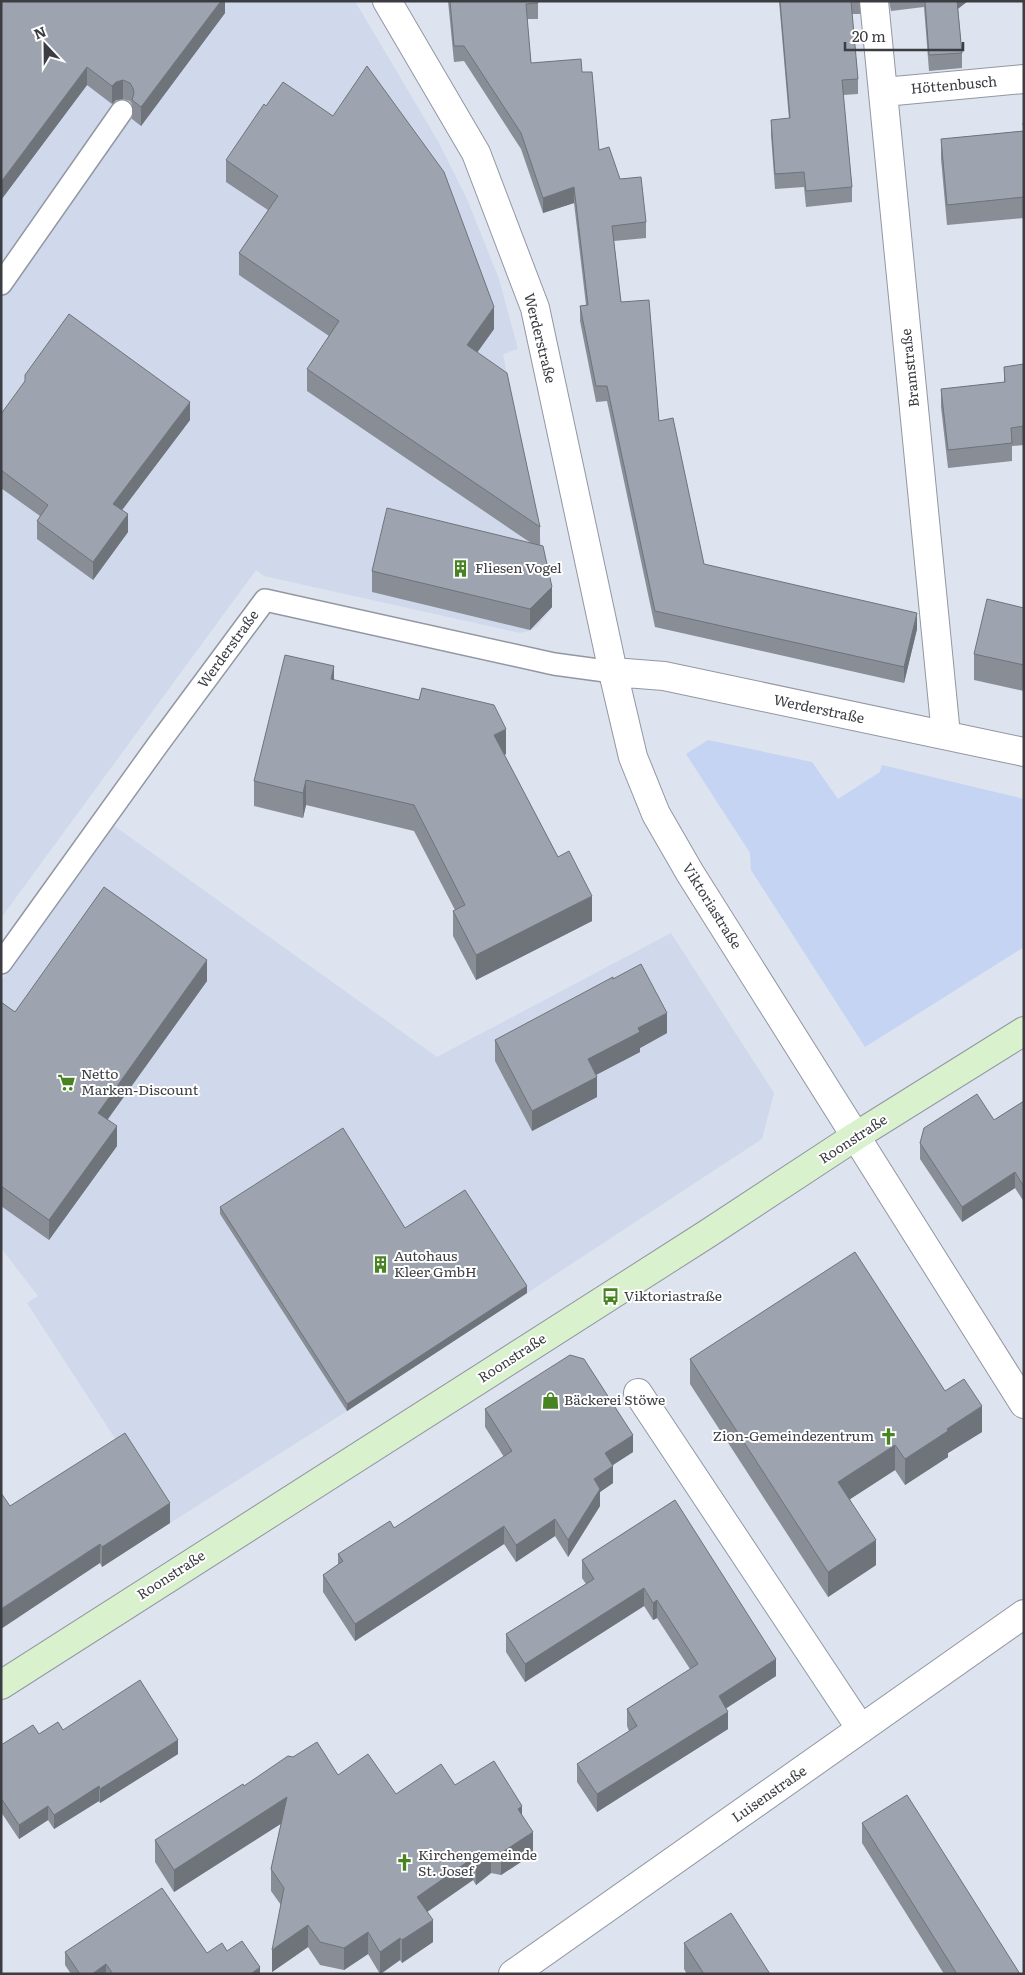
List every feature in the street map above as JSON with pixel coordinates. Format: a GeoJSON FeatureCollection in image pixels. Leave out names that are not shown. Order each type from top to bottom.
{"type":"FeatureCollection","features":[{"type":"Feature","properties":{"kind":"street","name":"Werderstraße"},"geometry":{"type":"LineString","coordinates":[[386,1],[476,153],[535,308],[613,672],[664,676],[1024,752]]}},
{"type":"Feature","properties":{"kind":"street","name":"Bramstraße"},"geometry":{"type":"LineString","coordinates":[[874,1],[946,736]]}},
{"type":"Feature","properties":{"kind":"street","name":"Höttenbusch"},"geometry":{"type":"LineString","coordinates":[[884,92],[1024,79]]}},
{"type":"Feature","properties":{"kind":"street","name":"Viktoriastraße"},"geometry":{"type":"LineString","coordinates":[[613,672],[633,757],[656,814],[690,873],[1024,1404]]}},
{"type":"Feature","properties":{"kind":"street","name":"Roonstraße"},"geometry":{"type":"LineString","coordinates":[[1,1685],[699,1239],[856,1136],[1024,1031]]}},
{"type":"Feature","properties":{"kind":"street"},"geometry":{"type":"LineString","coordinates":[[638,1393],[861,1729]]}},
{"type":"Feature","properties":{"kind":"street","name":"Luisenstraße"},"geometry":{"type":"LineString","coordinates":[[513,1974],[1024,1614]]}},
{"type":"Feature","properties":{"kind":"lane"},"geometry":{"type":"LineString","coordinates":[[1,284],[122,111]]}},
{"type":"Feature","properties":{"kind":"lane","name":"Werderstraße"},"geometry":{"type":"LineString","coordinates":[[1,963],[159,743],[265,600],[554,664],[613,672]]}},
{"type":"Feature","properties":{"kind":"shaded area"},"geometry":{"type":"Polygon","coordinates":[[[1,1],[355,1],[439,143],[467,199],[499,279],[518,349],[503,354],[552,596],[552,608],[537,627],[520,633],[264,576],[256,570],[1,918],[1,1]]]}},
{"type":"Feature","properties":{"kind":"shaded area"},"geometry":{"type":"Polygon","coordinates":[[[708,740],[812,762],[838,799],[880,772],[882,765],[1024,799],[1024,947],[865,1047],[751,870],[750,853],[686,754],[708,740]]]}},
{"type":"Feature","properties":{"kind":"shaded area"},"geometry":{"type":"Polygon","coordinates":[[[113,825],[437,1057],[671,933],[774,1093],[762,1139],[347,1411],[170,1523],[27,1303],[38,1296],[1,1248],[1,981],[113,825]]]}},
{"type":"Feature","properties":{"kind":"building"},"geometry":{"type":"Polygon","coordinates":[[[1,1],[221,1],[141,107],[132,100],[134,93],[130,83],[123,80],[116,82],[112,86],[87,67],[1,182],[1,1]]]}},
{"type":"Feature","properties":{"kind":"building"},"geometry":{"type":"Polygon","coordinates":[[[450,1],[538,1],[538,3],[526,4],[531,63],[581,59],[582,72],[592,72],[599,150],[609,147],[620,179],[641,177],[646,222],[612,226],[621,302],[649,300],[659,421],[673,418],[704,564],[917,613],[904,667],[655,611],[607,386],[596,386],[580,306],[588,305],[574,187],[543,198],[521,133],[464,46],[454,46],[450,1]]]}},
{"type":"Feature","properties":{"kind":"building"},"geometry":{"type":"Polygon","coordinates":[[[780,1],[851,1],[858,79],[842,80],[852,187],[806,191],[804,172],[775,174],[771,120],[790,118],[780,1]]]}},
{"type":"Feature","properties":{"kind":"building"},"geometry":{"type":"Polygon","coordinates":[[[925,1],[957,1],[962,53],[929,55],[925,1]]]}},
{"type":"Feature","properties":{"kind":"building"},"geometry":{"type":"Polygon","coordinates":[[[367,66],[444,172],[494,307],[467,345],[507,373],[540,527],[307,369],[339,321],[239,253],[278,196],[226,160],[264,104],[266,106],[283,82],[333,116],[367,66]]]}},
{"type":"Feature","properties":{"kind":"building"},"geometry":{"type":"Polygon","coordinates":[[[1024,131],[1024,197],[947,205],[941,139],[1024,131]]]}},
{"type":"Feature","properties":{"kind":"building"},"geometry":{"type":"Polygon","coordinates":[[[69,314],[190,402],[113,504],[128,514],[93,562],[37,521],[48,505],[1,470],[1,414],[25,381],[25,375],[69,314]]]}},
{"type":"Feature","properties":{"kind":"building"},"geometry":{"type":"Polygon","coordinates":[[[1024,364],[1024,426],[1011,428],[1012,443],[948,450],[941,389],[1005,382],[1004,367],[1024,364]]]}},
{"type":"Feature","properties":{"kind":"building"},"geometry":{"type":"Polygon","coordinates":[[[387,508],[543,546],[552,587],[530,609],[372,571],[387,508]]]}},
{"type":"Feature","properties":{"kind":"building"},"geometry":{"type":"Polygon","coordinates":[[[987,599],[1024,608],[1024,665],[974,654],[987,599]]]}},
{"type":"Feature","properties":{"kind":"building"},"geometry":{"type":"Polygon","coordinates":[[[285,655],[334,666],[331,679],[419,700],[422,688],[494,705],[506,729],[494,735],[558,857],[569,851],[592,896],[476,955],[453,911],[465,905],[414,805],[306,780],[303,793],[254,781],[285,655]]]}},
{"type":"Feature","properties":{"kind":"building","name":"Netto Marken-Discount"},"geometry":{"type":"Polygon","coordinates":[[[104,887],[207,960],[98,1113],[117,1126],[49,1220],[1,1186],[1,1002],[15,1012],[104,887]]]}},
{"type":"Feature","properties":{"kind":"building"},"geometry":{"type":"Polygon","coordinates":[[[641,964],[667,1013],[638,1028],[640,1032],[588,1059],[597,1077],[532,1111],[495,1040],[641,964]]]}},
{"type":"Feature","properties":{"kind":"building"},"geometry":{"type":"Polygon","coordinates":[[[977,1094],[994,1120],[1024,1101],[1024,1187],[1015,1172],[962,1207],[920,1143],[924,1128],[977,1094]]]}},
{"type":"Feature","properties":{"kind":"building","name":"Autohaus Kleer GmbH"},"geometry":{"type":"Polygon","coordinates":[[[343,1128],[405,1228],[465,1190],[527,1286],[347,1404],[220,1207],[343,1128]]]}},
{"type":"Feature","properties":{"kind":"building","name":"Zion-Gemeindezentrum"},"geometry":{"type":"Polygon","coordinates":[[[855,1252],[945,1391],[964,1379],[982,1406],[905,1459],[895,1445],[838,1482],[876,1540],[828,1572],[690,1359],[855,1252]]]}},
{"type":"Feature","properties":{"kind":"building"},"geometry":{"type":"Polygon","coordinates":[[[570,1355],[584,1359],[633,1435],[605,1453],[613,1466],[594,1479],[600,1489],[568,1540],[555,1519],[516,1545],[504,1526],[355,1624],[323,1575],[343,1561],[338,1554],[390,1521],[394,1528],[512,1451],[485,1409],[570,1355]]]}},
{"type":"Feature","properties":{"kind":"building"},"geometry":{"type":"Polygon","coordinates":[[[125,1433],[170,1503],[102,1547],[100,1544],[1,1609],[1,1493],[10,1506],[125,1433]]]}},
{"type":"Feature","properties":{"kind":"building"},"geometry":{"type":"Polygon","coordinates":[[[675,1500],[776,1659],[719,1696],[728,1712],[597,1794],[577,1764],[637,1726],[627,1709],[698,1664],[657,1600],[653,1603],[644,1588],[525,1664],[506,1634],[594,1579],[582,1560],[675,1500]]]}},
{"type":"Feature","properties":{"kind":"building"},"geometry":{"type":"Polygon","coordinates":[[[140,1680],[178,1740],[100,1789],[99,1786],[54,1815],[48,1806],[19,1825],[1,1798],[1,1745],[33,1725],[39,1734],[58,1722],[63,1730],[140,1680]]]}},
{"type":"Feature","properties":{"kind":"building"},"geometry":{"type":"Polygon","coordinates":[[[317,1742],[338,1775],[368,1754],[396,1794],[441,1764],[455,1785],[494,1761],[522,1806],[518,1809],[533,1832],[501,1853],[491,1851],[476,1862],[473,1858],[417,1897],[433,1920],[402,1940],[400,1938],[380,1952],[368,1932],[344,1948],[320,1942],[308,1925],[272,1950],[284,1888],[271,1869],[287,1797],[174,1870],[155,1840],[243,1784],[244,1786],[288,1756],[293,1757],[317,1742]]]}},
{"type":"Feature","properties":{"kind":"building"},"geometry":{"type":"Polygon","coordinates":[[[907,1795],[1020,1974],[957,1974],[862,1823],[907,1795]]]}},
{"type":"Feature","properties":{"kind":"building"},"geometry":{"type":"Polygon","coordinates":[[[162,1888],[207,1953],[222,1943],[227,1951],[242,1941],[260,1967],[251,1974],[113,1974],[106,1964],[92,1974],[80,1974],[65,1952],[162,1888]]]}},
{"type":"Feature","properties":{"kind":"building"},"geometry":{"type":"Polygon","coordinates":[[[731,1913],[770,1974],[704,1974],[684,1943],[731,1913]]]}},
{"type":"Feature","properties":{"kind":"place","name":"Fliesen Vogel"},"geometry":{"type":"Point","coordinates":[461,568]}},
{"type":"Feature","properties":{"kind":"place","name":"Netto Marken-Discount"},"geometry":{"type":"Point","coordinates":[67,1082]}},
{"type":"Feature","properties":{"kind":"place","name":"Autohaus Kleer GmbH"},"geometry":{"type":"Point","coordinates":[380,1264]}},
{"type":"Feature","properties":{"kind":"place","name":"Viktoriastraße"},"geometry":{"type":"Point","coordinates":[610,1296]}},
{"type":"Feature","properties":{"kind":"place","name":"Bäckerei Stöwe"},"geometry":{"type":"Point","coordinates":[550,1400]}},
{"type":"Feature","properties":{"kind":"place","name":"Zion-Gemeindezentrum"},"geometry":{"type":"Point","coordinates":[888,1436]}},
{"type":"Feature","properties":{"kind":"place","name":"Kirchengemeinde St. Josef"},"geometry":{"type":"Point","coordinates":[404,1863]}}]}
